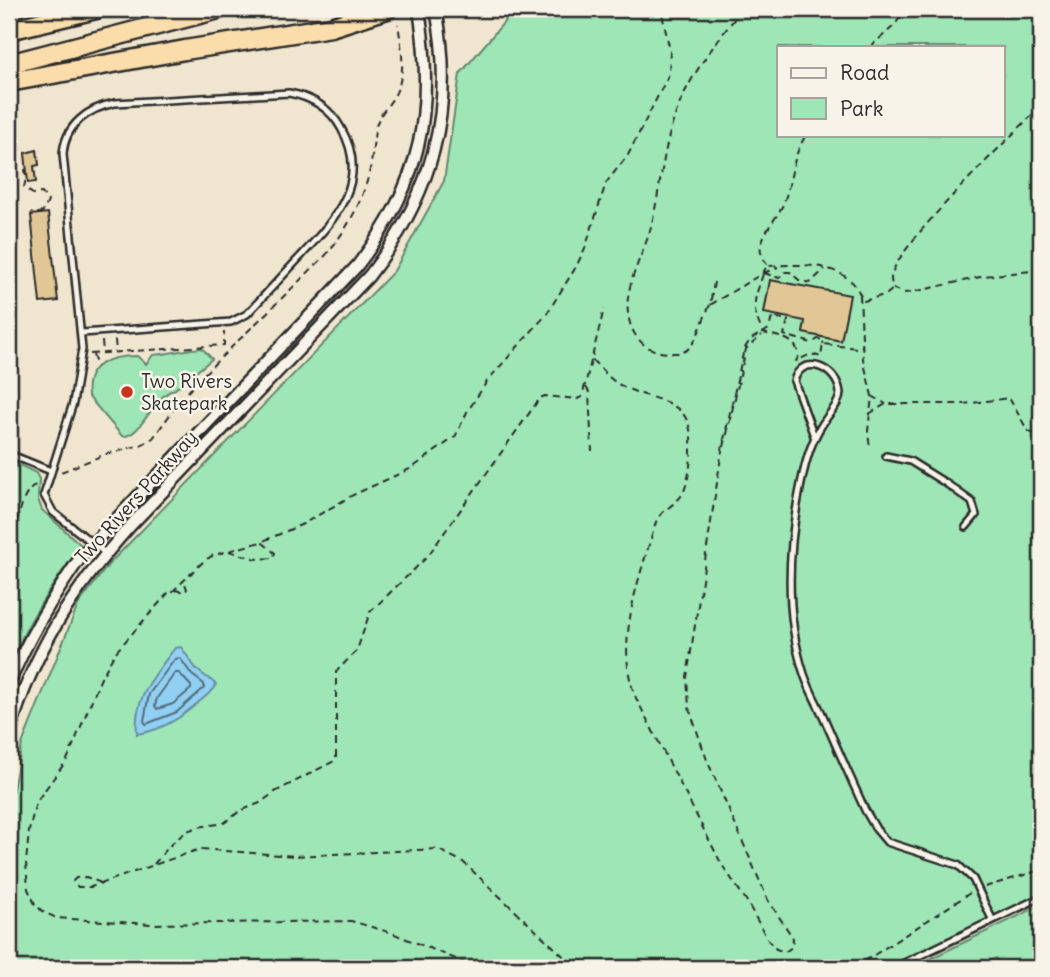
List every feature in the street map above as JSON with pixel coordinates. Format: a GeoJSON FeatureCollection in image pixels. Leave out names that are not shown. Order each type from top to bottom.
{"type":"FeatureCollection","features":[{"type":"Feature","properties":{"kind":"highway"},"geometry":{"type":"LineString","coordinates":[[9,30],[96,9]]}},
{"type":"Feature","properties":{"kind":"highway"},"geometry":{"type":"LineString","coordinates":[[9,64],[219,9]]}},
{"type":"Feature","properties":{"kind":"highway"},"geometry":{"type":"LineString","coordinates":[[9,82],[198,47],[331,27],[387,9]]}},
{"type":"Feature","properties":{"kind":"street","name":"Two Rivers Parkway"},"geometry":{"type":"LineString","coordinates":[[9,684],[23,648],[50,600],[93,543],[357,266],[378,239],[409,178],[419,145],[427,77],[419,9]]}},
{"type":"Feature","properties":{"kind":"street","name":"Two Rivers Parkway"},"geometry":{"type":"LineString","coordinates":[[9,735],[38,655],[64,608],[105,553],[369,276],[410,217],[435,149],[441,113],[442,41],[436,9]]}},
{"type":"Feature","properties":{"kind":"lane"},"geometry":{"type":"LineString","coordinates":[[82,333],[224,323],[238,320],[247,314],[329,226],[345,201],[352,160],[348,140],[330,113],[304,97],[289,93],[115,103],[95,109],[77,121],[65,139],[63,154],[82,354],[73,403],[44,492],[48,507],[105,553]]}},
{"type":"Feature","properties":{"kind":"lane"},"geometry":{"type":"LineString","coordinates":[[814,436],[794,381],[802,368],[814,365],[824,368],[834,377],[840,393],[814,436],[795,513],[790,555],[793,622],[804,673],[876,829],[887,842],[958,865],[973,879],[992,919]]}},
{"type":"Feature","properties":{"kind":"lane"},"geometry":{"type":"LineString","coordinates":[[9,454],[51,471]]}},
{"type":"Feature","properties":{"kind":"lane"},"geometry":{"type":"LineString","coordinates":[[886,456],[909,461],[972,502],[976,515],[966,527]]}},
{"type":"Feature","properties":{"kind":"lane"},"geometry":{"type":"LineString","coordinates":[[894,968],[1041,897]]}},
{"type":"Feature","properties":{"kind":"path"},"geometry":{"type":"LineString","coordinates":[[478,968],[392,933],[351,921],[151,924],[57,918],[42,911],[28,889],[26,863],[29,831],[36,802],[67,760],[101,678],[115,653],[169,592],[205,560],[261,542],[303,524],[353,495],[412,468],[455,437],[467,412],[488,380],[546,315],[576,267],[586,246],[606,183],[628,155],[669,74],[670,51],[660,9]]}},
{"type":"Feature","properties":{"kind":"path"},"geometry":{"type":"LineString","coordinates":[[714,282],[710,305],[689,349],[680,354],[663,353],[647,348],[639,342],[633,332],[628,310],[632,281],[650,230],[676,114],[709,50],[742,9]]}},
{"type":"Feature","properties":{"kind":"path"},"geometry":{"type":"LineString","coordinates":[[871,46],[895,25],[905,9]]}},
{"type":"Feature","properties":{"kind":"path"},"geometry":{"type":"LineString","coordinates":[[1041,106],[920,230],[894,270],[891,281],[894,289],[904,293],[985,276],[1041,270]]}},
{"type":"Feature","properties":{"kind":"path"},"geometry":{"type":"LineString","coordinates":[[767,267],[760,251],[761,243],[785,201],[796,151],[805,136]]}},
{"type":"Feature","properties":{"kind":"path"},"geometry":{"type":"LineString","coordinates":[[25,169],[24,188],[33,194],[42,193],[48,201],[44,211],[31,213]]}},
{"type":"Feature","properties":{"kind":"path"},"geometry":{"type":"LineString","coordinates":[[762,334],[754,313],[754,305],[767,267],[792,264],[825,269],[852,282],[864,301]]}},
{"type":"Feature","properties":{"kind":"path"},"geometry":{"type":"LineString","coordinates":[[710,305],[763,273],[782,265]]}},
{"type":"Feature","properties":{"kind":"path"},"geometry":{"type":"LineString","coordinates":[[763,273],[779,278],[784,272],[790,272],[799,280],[810,283],[825,269]]}},
{"type":"Feature","properties":{"kind":"path"},"geometry":{"type":"LineString","coordinates":[[860,305],[894,289]]}},
{"type":"Feature","properties":{"kind":"path"},"geometry":{"type":"LineString","coordinates":[[860,294],[863,359],[872,396],[869,414],[870,449]]}},
{"type":"Feature","properties":{"kind":"path"},"geometry":{"type":"LineString","coordinates":[[154,864],[187,831],[227,821],[336,760],[336,672],[357,650],[370,612],[427,557],[540,398],[545,396],[581,399],[604,309]]}},
{"type":"Feature","properties":{"kind":"path"},"geometry":{"type":"LineString","coordinates":[[593,359],[617,383],[676,407],[685,414],[690,424],[691,456],[686,484],[681,496],[661,512],[656,523],[630,618],[626,649],[628,670],[641,708],[718,857],[747,900],[768,940],[776,949],[785,952],[792,947],[793,938],[772,907],[725,805],[688,700],[688,659],[722,453],[744,349],[751,339],[769,329],[772,317],[788,320],[784,335],[812,344],[818,339],[824,340],[821,357],[811,354],[796,361],[799,351],[791,342],[780,336],[762,334]]}},
{"type":"Feature","properties":{"kind":"path"},"geometry":{"type":"LineString","coordinates":[[82,354],[224,345],[224,323]]}},
{"type":"Feature","properties":{"kind":"path"},"geometry":{"type":"LineString","coordinates":[[115,331],[116,353]]}},
{"type":"Feature","properties":{"kind":"path"},"geometry":{"type":"LineString","coordinates":[[102,332],[103,354]]}},
{"type":"Feature","properties":{"kind":"path"},"geometry":{"type":"LineString","coordinates":[[823,344],[857,348],[863,346]]}},
{"type":"Feature","properties":{"kind":"path"},"geometry":{"type":"LineString","coordinates":[[92,354],[97,367]]}},
{"type":"Feature","properties":{"kind":"path"},"geometry":{"type":"LineString","coordinates":[[586,387],[589,392],[592,451]]}},
{"type":"Feature","properties":{"kind":"path"},"geometry":{"type":"LineString","coordinates":[[872,396],[886,404],[964,404],[1010,398],[1028,431],[1041,437]]}},
{"type":"Feature","properties":{"kind":"path"},"geometry":{"type":"LineString","coordinates":[[869,414],[886,404]]}},
{"type":"Feature","properties":{"kind":"path"},"geometry":{"type":"LineString","coordinates":[[9,532],[17,522],[26,492],[39,482]]}},
{"type":"Feature","properties":{"kind":"path"},"geometry":{"type":"LineString","coordinates":[[229,551],[256,559],[273,558],[275,553],[261,542]]}},
{"type":"Feature","properties":{"kind":"path"},"geometry":{"type":"LineString","coordinates":[[174,590],[185,592],[187,589],[184,580]]}},
{"type":"Feature","properties":{"kind":"path"},"geometry":{"type":"LineString","coordinates":[[101,883],[83,876],[73,881],[75,886],[81,888],[101,883],[200,849],[294,856],[437,849],[463,862],[576,968]]}},
{"type":"Feature","properties":{"kind":"path"},"geometry":{"type":"LineString","coordinates":[[854,968],[967,894],[1041,870]]}},
{"type":"Feature","properties":{"kind":"green space"},"geometry":{"type":"Polygon","coordinates":[[[515,9],[1041,9],[1041,902],[904,968],[17,968],[9,925],[9,810],[22,744],[78,605],[109,564],[394,271],[444,181],[460,74],[515,9]]]}},
{"type":"Feature","properties":{"kind":"green space","name":"Two Rivers Skatepark"},"geometry":{"type":"Polygon","coordinates":[[[202,348],[212,359],[167,393],[129,435],[122,436],[88,396],[90,376],[95,369],[109,360],[137,356],[146,364],[153,355],[202,348]]]}},
{"type":"Feature","properties":{"kind":"green space"},"geometry":{"type":"Polygon","coordinates":[[[9,460],[36,473],[39,479],[38,499],[42,510],[81,545],[32,619],[9,667],[9,460]]]}},
{"type":"Feature","properties":{"kind":"green space"},"geometry":{"type":"Polygon","coordinates":[[[1041,905],[1041,968],[1001,968],[996,958],[975,968],[911,968],[1041,905]]]}},
{"type":"Feature","properties":{"kind":"water"},"geometry":{"type":"Polygon","coordinates":[[[181,647],[197,670],[216,684],[214,689],[170,723],[137,734],[138,711],[145,691],[175,648],[181,647]]]}},
{"type":"Feature","properties":{"kind":"building"},"geometry":{"type":"Polygon","coordinates":[[[17,136],[19,149],[9,150],[9,137],[17,136]]]}},
{"type":"Feature","properties":{"kind":"building"},"geometry":{"type":"Polygon","coordinates":[[[37,150],[39,165],[34,166],[36,182],[28,183],[25,153],[37,150]]]}},
{"type":"Feature","properties":{"kind":"building"},"geometry":{"type":"Polygon","coordinates":[[[48,213],[58,301],[40,303],[31,215],[48,213]]]}},
{"type":"Feature","properties":{"kind":"building"},"geometry":{"type":"Polygon","coordinates":[[[770,280],[850,295],[841,341],[803,333],[805,321],[764,313],[770,280]]]}},
{"type":"Feature","properties":{"kind":"place","name":"Two Rivers Skatepark"},"geometry":{"type":"Point","coordinates":[127,392]}}]}
